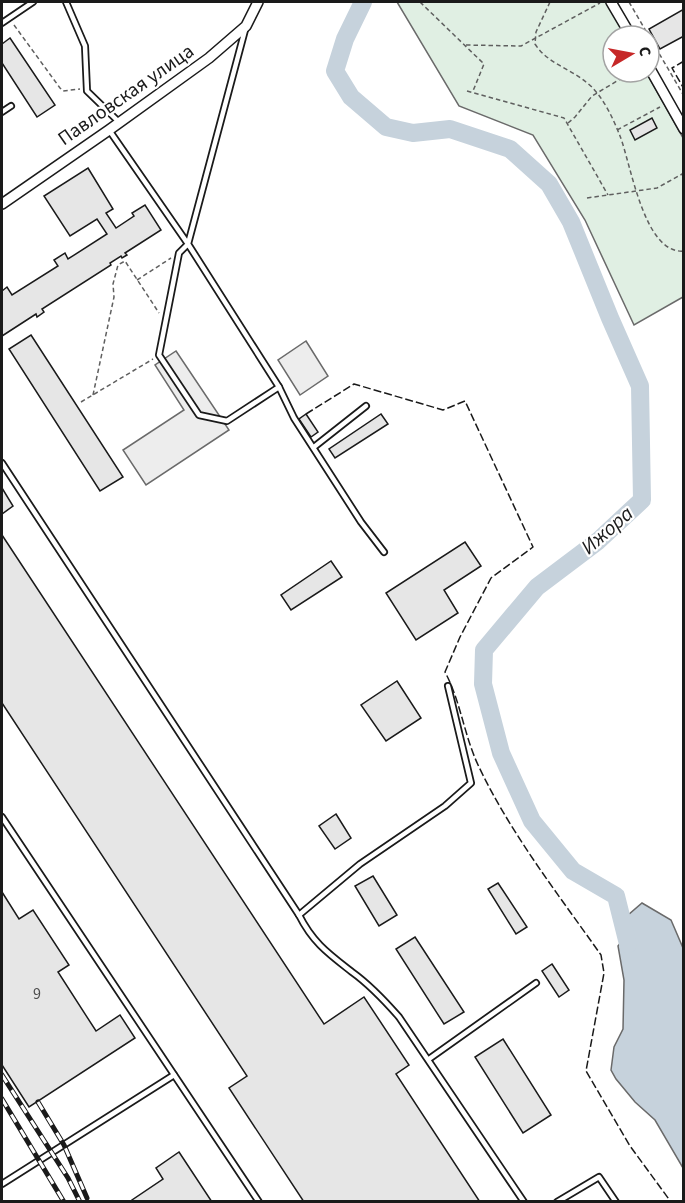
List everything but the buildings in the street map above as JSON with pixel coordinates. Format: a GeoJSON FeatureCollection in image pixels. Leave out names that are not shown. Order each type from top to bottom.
{"type":"FeatureCollection","features":[{"type":"Feature","properties":{"kind":"street","name":"Павловская улица"},"geometry":{"type":"LineString","coordinates":[[2,204],[120,123],[209,58],[246,26],[258,2]]}},
{"type":"Feature","properties":{"kind":"street"},"geometry":{"type":"LineString","coordinates":[[611,2],[624,24]]}},
{"type":"Feature","properties":{"kind":"street"},"geometry":{"type":"LineString","coordinates":[[659,84],[684,129]]}},
{"type":"Feature","properties":{"kind":"lane"},"geometry":{"type":"LineString","coordinates":[[2,23],[33,2]]}},
{"type":"Feature","properties":{"kind":"lane"},"geometry":{"type":"LineString","coordinates":[[66,2],[85,46],[87,91],[120,123]]}},
{"type":"Feature","properties":{"kind":"lane"},"geometry":{"type":"LineString","coordinates":[[246,26],[188,244],[179,253],[159,355],[199,415],[227,421],[279,387]]}},
{"type":"Feature","properties":{"kind":"lane"},"geometry":{"type":"LineString","coordinates":[[2,112],[11,106]]}},
{"type":"Feature","properties":{"kind":"lane"},"geometry":{"type":"LineString","coordinates":[[109,130],[188,244],[279,387],[294,418],[361,522],[384,552]]}},
{"type":"Feature","properties":{"kind":"lane"},"geometry":{"type":"LineString","coordinates":[[314,447],[366,406]]}},
{"type":"Feature","properties":{"kind":"lane"},"geometry":{"type":"LineString","coordinates":[[2,463],[299,915],[308,933],[330,956],[381,996],[399,1017],[524,1202]]}},
{"type":"Feature","properties":{"kind":"lane"},"geometry":{"type":"LineString","coordinates":[[299,915],[360,864],[445,806],[471,783],[448,686]]}},
{"type":"Feature","properties":{"kind":"lane"},"geometry":{"type":"LineString","coordinates":[[2,816],[259,1202]]}},
{"type":"Feature","properties":{"kind":"lane"},"geometry":{"type":"LineString","coordinates":[[429,1059],[536,983]]}},
{"type":"Feature","properties":{"kind":"lane"},"geometry":{"type":"LineString","coordinates":[[2,1184],[174,1075]]}},
{"type":"Feature","properties":{"kind":"lane"},"geometry":{"type":"LineString","coordinates":[[557,1202],[599,1177],[616,1202]]}},
{"type":"Feature","properties":{"kind":"path"},"geometry":{"type":"LineString","coordinates":[[420,2],[484,63],[472,92]]}},
{"type":"Feature","properties":{"kind":"path"},"geometry":{"type":"LineString","coordinates":[[550,2],[534,38],[536,47],[584,80],[596,93],[617,130],[645,218],[671,250],[684,251]]}},
{"type":"Feature","properties":{"kind":"path"},"geometry":{"type":"LineString","coordinates":[[466,45],[521,46],[604,2]]}},
{"type":"Feature","properties":{"kind":"path"},"geometry":{"type":"LineString","coordinates":[[629,2],[684,96]]}},
{"type":"Feature","properties":{"kind":"path"},"geometry":{"type":"LineString","coordinates":[[9,17],[63,91],[80,88],[87,91]]}},
{"type":"Feature","properties":{"kind":"path"},"geometry":{"type":"LineString","coordinates":[[567,123],[576,117],[596,93],[611,84]]}},
{"type":"Feature","properties":{"kind":"path"},"geometry":{"type":"LineString","coordinates":[[467,91],[564,118],[608,195]]}},
{"type":"Feature","properties":{"kind":"path"},"geometry":{"type":"LineString","coordinates":[[617,130],[669,102]]}},
{"type":"Feature","properties":{"kind":"path"},"geometry":{"type":"LineString","coordinates":[[586,198],[657,189],[684,172]]}},
{"type":"Feature","properties":{"kind":"path"},"geometry":{"type":"LineString","coordinates":[[137,280],[179,253]]}},
{"type":"Feature","properties":{"kind":"path"},"geometry":{"type":"LineString","coordinates":[[93,395],[114,297],[113,284],[118,265],[124,261],[165,322]]}},
{"type":"Feature","properties":{"kind":"path"},"geometry":{"type":"LineString","coordinates":[[81,402],[159,355]]}},
{"type":"Feature","properties":{"kind":"green space"},"geometry":{"type":"Polygon","coordinates":[[[397,2],[607,2],[619,24],[601,24],[601,84],[653,84],[683,138],[683,297],[634,325],[585,220],[533,135],[459,106],[397,2]]]}},
{"type":"Feature","properties":{"kind":"shaded area"},"geometry":{"type":"Polygon","coordinates":[[[306,341],[328,376],[300,395],[278,360],[306,341]]]}},
{"type":"Feature","properties":{"kind":"shaded area"},"geometry":{"type":"Polygon","coordinates":[[[176,351],[229,430],[146,485],[123,450],[184,410],[155,365],[176,351]]]}},
{"type":"Feature","properties":{"kind":"shaded area"},"geometry":{"type":"Polygon","coordinates":[[[642,903],[671,920],[683,948],[683,1168],[655,1120],[635,1102],[611,1070],[614,1047],[623,1029],[624,980],[618,946],[625,937],[620,922],[642,903]]]}},
{"type":"Feature","properties":{"kind":"waterway","name":"Ижора"},"geometry":{"type":"LineString","coordinates":[[363,2],[345,39],[335,71],[351,97],[386,127],[413,133],[450,129],[510,149],[549,184],[571,222],[640,386],[642,500],[598,541],[537,587],[484,650],[483,684],[501,753],[532,821],[573,871],[616,896],[628,944]]}},
{"type":"Feature","properties":{"kind":"railway"},"geometry":{"type":"LineString","coordinates":[[2,1075],[68,1178],[80,1202]]}},
{"type":"Feature","properties":{"kind":"railway"},"geometry":{"type":"LineString","coordinates":[[2,1099],[64,1202]]}},
{"type":"Feature","properties":{"kind":"railway"},"geometry":{"type":"LineString","coordinates":[[38,1102],[64,1145],[87,1198]]}},
{"type":"Feature","properties":{"kind":"fence"},"geometry":{"type":"LineString","coordinates":[[684,61],[672,68],[684,89]]}},
{"type":"Feature","properties":{"kind":"fence"},"geometry":{"type":"LineString","coordinates":[[306,414],[354,384],[443,410],[465,401],[533,547],[491,578],[460,637],[445,672],[455,695],[474,755],[492,792],[536,863],[601,955],[604,973],[586,1071],[630,1146],[671,1202]]}}]}
